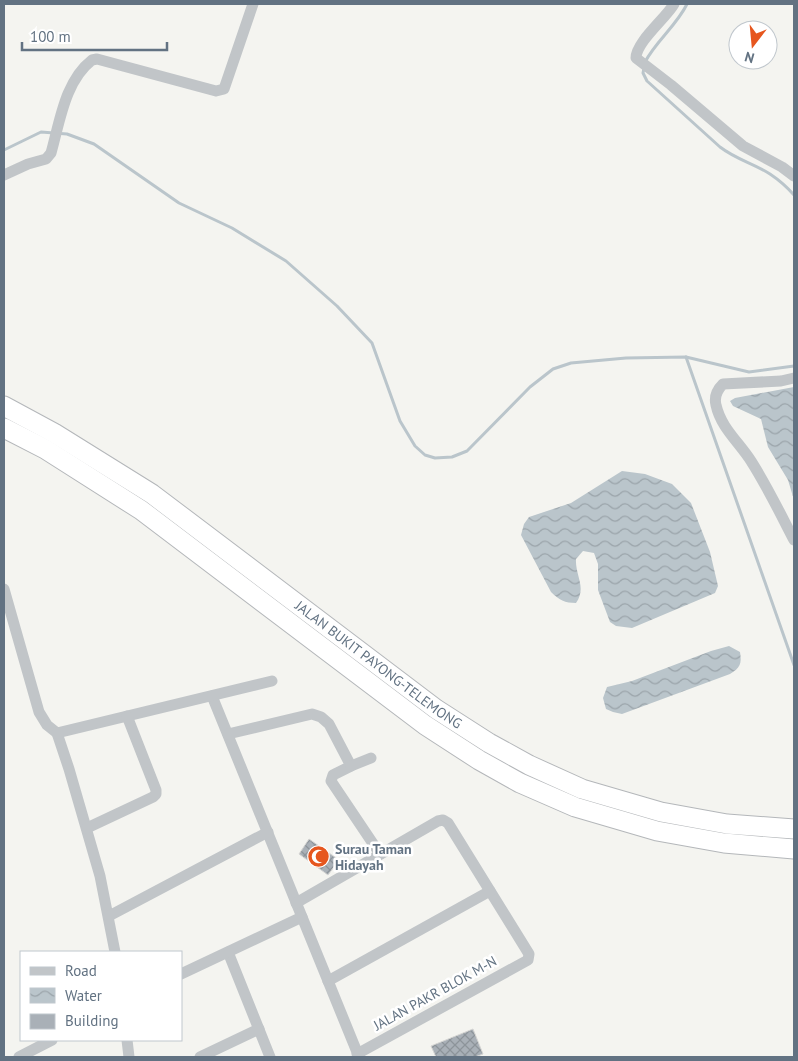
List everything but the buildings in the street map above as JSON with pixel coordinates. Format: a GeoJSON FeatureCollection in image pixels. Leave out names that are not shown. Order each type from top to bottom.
{"type":"FeatureCollection","features":[{"type":"Feature","properties":{"kind":"highway","name":"JALAN BUKIT PAYONG-TELEMONG"},"geometry":{"type":"LineString","coordinates":[[4,406],[54,432],[152,494],[436,709],[489,743],[529,765],[582,789],[661,812],[727,824],[794,829]]}},
{"type":"Feature","properties":{"kind":"highway","name":"JALAN BUKIT PAYONG-TELEMONG"},"geometry":{"type":"LineString","coordinates":[[4,428],[45,449],[141,510],[425,725],[478,760],[520,783],[575,807],[657,831],[724,843],[794,849]]}},
{"type":"Feature","properties":{"kind":"street"},"geometry":{"type":"LineString","coordinates":[[4,175],[28,164],[46,159],[51,152],[67,98],[75,79],[92,60],[97,59],[222,91],[226,87],[253,4]]}},
{"type":"Feature","properties":{"kind":"street"},"geometry":{"type":"LineString","coordinates":[[674,4],[642,44],[637,52],[638,60],[672,85],[743,146],[782,167],[794,176]]}},
{"type":"Feature","properties":{"kind":"street"},"geometry":{"type":"LineString","coordinates":[[794,378],[723,384],[719,388],[715,400],[724,426],[746,453],[764,480],[794,540]]}},
{"type":"Feature","properties":{"kind":"street"},"geometry":{"type":"LineString","coordinates":[[4,589],[39,712],[47,725],[57,733],[87,828],[100,876],[115,951]]}},
{"type":"Feature","properties":{"kind":"street"},"geometry":{"type":"LineString","coordinates":[[57,733],[272,681]]}},
{"type":"Feature","properties":{"kind":"street"},"geometry":{"type":"LineString","coordinates":[[212,696],[358,1055]]}},
{"type":"Feature","properties":{"kind":"street"},"geometry":{"type":"LineString","coordinates":[[228,734],[312,714],[318,715],[329,724],[351,766]]}},
{"type":"Feature","properties":{"kind":"street"},"geometry":{"type":"LineString","coordinates":[[87,828],[156,794],[127,716]]}},
{"type":"Feature","properties":{"kind":"street"},"geometry":{"type":"LineString","coordinates":[[371,758],[333,775],[331,780],[380,854]]}},
{"type":"Feature","properties":{"kind":"street"},"geometry":{"type":"LineString","coordinates":[[296,902],[438,821],[443,820],[448,823],[490,890],[328,981]]}},
{"type":"Feature","properties":{"kind":"street"},"geometry":{"type":"LineString","coordinates":[[109,916],[268,832]]}},
{"type":"Feature","properties":{"kind":"street","name":"JALAN PAKR BLOK M-N"},"geometry":{"type":"LineString","coordinates":[[358,1055],[528,960],[529,954],[490,890]]}},
{"type":"Feature","properties":{"kind":"street"},"geometry":{"type":"LineString","coordinates":[[182,974],[302,917]]}},
{"type":"Feature","properties":{"kind":"street"},"geometry":{"type":"LineString","coordinates":[[228,952],[270,1057]]}},
{"type":"Feature","properties":{"kind":"street"},"geometry":{"type":"LineString","coordinates":[[200,1057],[259,1029]]}},
{"type":"Feature","properties":{"kind":"street"},"geometry":{"type":"LineString","coordinates":[[19,1057],[50,1041]]}},
{"type":"Feature","properties":{"kind":"street"},"geometry":{"type":"LineString","coordinates":[[128,1041],[129,1057]]}},
{"type":"Feature","properties":{"kind":"water"},"geometry":{"type":"Polygon","coordinates":[[[794,387],[794,500],[788,480],[768,447],[761,419],[733,406],[730,401],[735,398],[794,387]]]}},
{"type":"Feature","properties":{"kind":"water"},"geometry":{"type":"Polygon","coordinates":[[[622,471],[645,474],[672,484],[691,503],[710,552],[718,586],[715,593],[632,628],[616,626],[610,622],[598,590],[598,564],[594,553],[583,551],[576,559],[581,587],[579,597],[576,603],[565,602],[551,592],[521,535],[524,524],[529,517],[571,503],[622,471]]]}},
{"type":"Feature","properties":{"kind":"water"},"geometry":{"type":"Polygon","coordinates":[[[729,646],[740,652],[741,660],[738,668],[730,674],[622,714],[606,709],[603,698],[607,687],[632,681],[729,646]]]}},
{"type":"Feature","properties":{"kind":"waterway"},"geometry":{"type":"LineString","coordinates":[[645,62],[678,19],[687,4]]}},
{"type":"Feature","properties":{"kind":"waterway"},"geometry":{"type":"LineString","coordinates":[[644,68],[643,73],[647,81],[720,147],[770,174],[794,195]]}},
{"type":"Feature","properties":{"kind":"waterway"},"geometry":{"type":"LineString","coordinates":[[4,150],[41,132],[67,134],[94,144],[179,203],[232,228],[286,261],[337,306],[372,343],[400,421],[415,446],[425,455],[435,458],[452,457],[467,451],[530,387],[553,369],[571,363],[626,358],[686,357],[749,372],[794,366]]}},
{"type":"Feature","properties":{"kind":"waterway"},"geometry":{"type":"LineString","coordinates":[[686,357],[794,665]]}},
{"type":"Feature","properties":{"kind":"place","name":"Surau Taman Hidayah"},"geometry":{"type":"Point","coordinates":[319,857]}}]}
